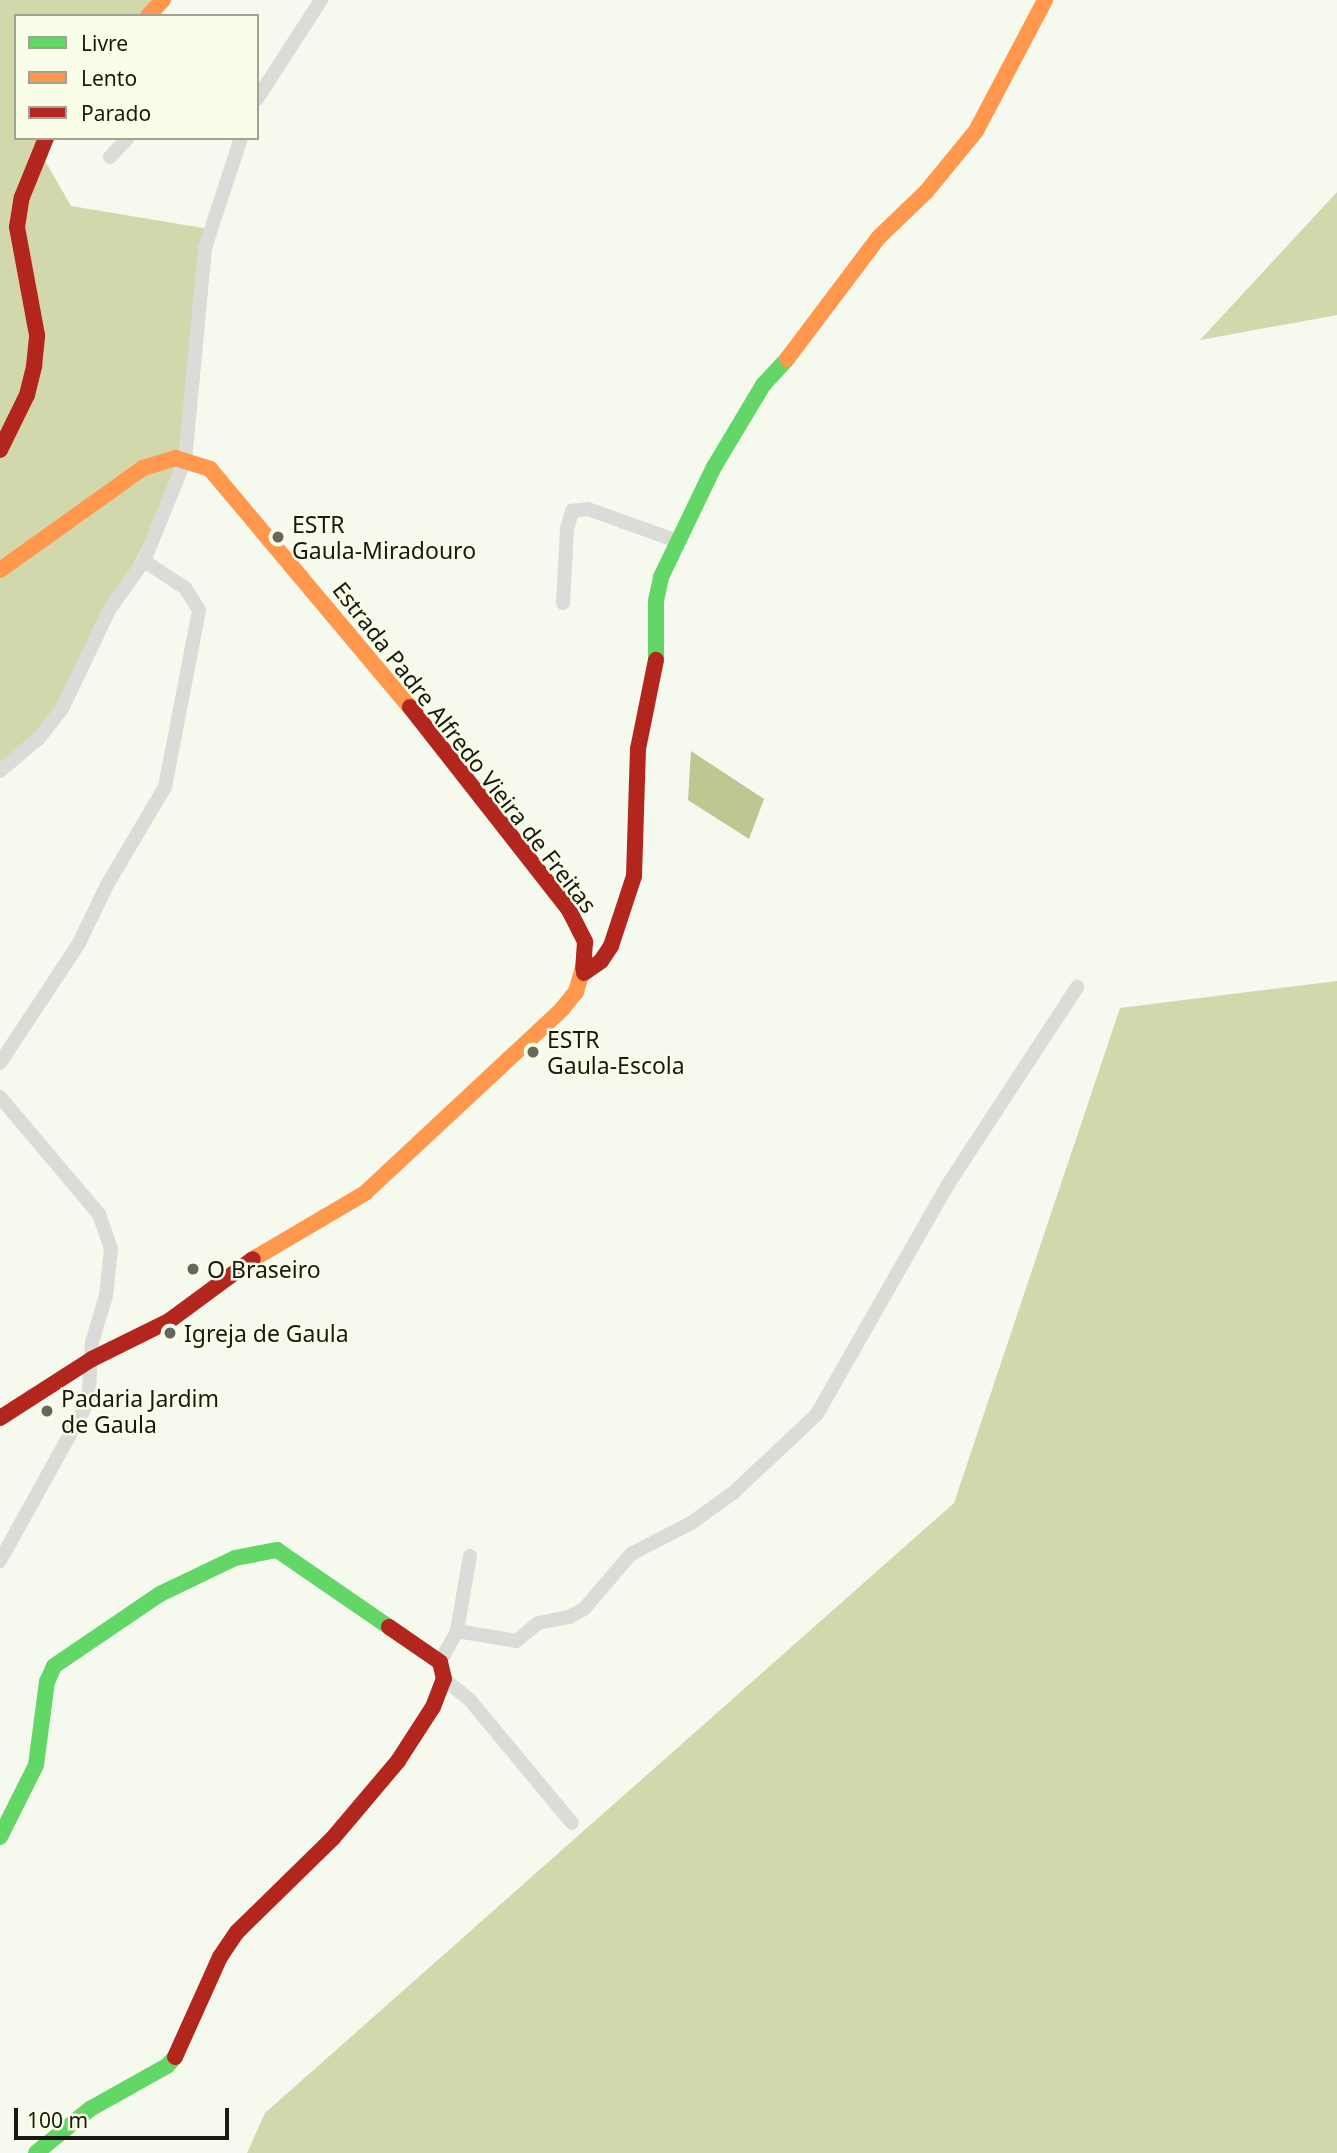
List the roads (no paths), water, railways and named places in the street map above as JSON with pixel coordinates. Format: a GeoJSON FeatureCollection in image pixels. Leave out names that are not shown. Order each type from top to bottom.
{"type":"FeatureCollection","features":[{"type":"Feature","properties":{"kind":"street"},"geometry":{"type":"LineString","coordinates":[[150,14],[163,0]]}},
{"type":"Feature","properties":{"kind":"street"},"geometry":{"type":"LineString","coordinates":[[259,90],[321,0]]}},
{"type":"Feature","properties":{"kind":"street"},"geometry":{"type":"LineString","coordinates":[[0,1418],[92,1359],[169,1321],[274,1244],[365,1193],[562,1009],[584,973],[601,961],[611,946],[634,876],[638,749],[659,644],[656,601],[661,576],[677,541],[714,467],[763,385],[808,335],[886,229],[926,192],[976,131],[1045,0]]}},
{"type":"Feature","properties":{"kind":"street"},"geometry":{"type":"LineString","coordinates":[[0,450],[27,394],[34,366],[37,335],[17,227],[22,197],[45,140]]}},
{"type":"Feature","properties":{"kind":"street"},"geometry":{"type":"LineString","coordinates":[[110,157],[126,140]]}},
{"type":"Feature","properties":{"kind":"street"},"geometry":{"type":"LineString","coordinates":[[0,771],[51,726],[109,610],[144,561],[184,460],[205,248],[241,140]]}},
{"type":"Feature","properties":{"kind":"street"},"geometry":{"type":"LineString","coordinates":[[0,570],[143,468],[158,461],[184,460]]}},
{"type":"Feature","properties":{"kind":"street","name":"Estrada Padre Alfredo Vieira de Freitas"},"geometry":{"type":"LineString","coordinates":[[184,460],[217,475],[499,821],[579,927],[585,942],[584,973]]}},
{"type":"Feature","properties":{"kind":"street"},"geometry":{"type":"LineString","coordinates":[[563,603],[567,529],[572,511],[588,509],[677,541]]}},
{"type":"Feature","properties":{"kind":"street"},"geometry":{"type":"LineString","coordinates":[[0,1063],[79,943],[107,885],[165,786],[199,610],[185,588],[144,561]]}},
{"type":"Feature","properties":{"kind":"street"},"geometry":{"type":"LineString","coordinates":[[457,1631],[516,1641],[538,1623],[569,1618],[584,1609],[631,1554],[691,1523],[733,1493],[817,1413],[947,1186],[1077,987]]}},
{"type":"Feature","properties":{"kind":"street"},"geometry":{"type":"LineString","coordinates":[[0,1097],[108,1230],[109,1273],[94,1328],[88,1402],[0,1561]]}},
{"type":"Feature","properties":{"kind":"street"},"geometry":{"type":"LineString","coordinates":[[0,1837],[36,1765],[47,1682],[54,1667],[85,1641],[160,1594],[235,1558],[277,1550],[440,1662]]}},
{"type":"Feature","properties":{"kind":"street"},"geometry":{"type":"LineString","coordinates":[[37,2153],[90,2109],[167,2066],[182,2049],[219,1957],[237,1932],[367,1800],[433,1707],[444,1679],[440,1662],[457,1631],[470,1556]]}},
{"type":"Feature","properties":{"kind":"street"},"geometry":{"type":"LineString","coordinates":[[444,1679],[469,1699],[572,1823]]}},
{"type":"Feature","properties":{"kind":"place","name":"ESTR Gaula-Miradouro"},"geometry":{"type":"Point","coordinates":[278,537]}},
{"type":"Feature","properties":{"kind":"place","name":"ESTR Gaula-Escola"},"geometry":{"type":"Point","coordinates":[533,1052]}},
{"type":"Feature","properties":{"kind":"place","name":"O Braseiro"},"geometry":{"type":"Point","coordinates":[193,1269]}},
{"type":"Feature","properties":{"kind":"place","name":"Igreja de Gaula"},"geometry":{"type":"Point","coordinates":[170,1333]}},
{"type":"Feature","properties":{"kind":"place","name":"Padaria Jardim de Gaula"},"geometry":{"type":"Point","coordinates":[47,1411]}}]}
